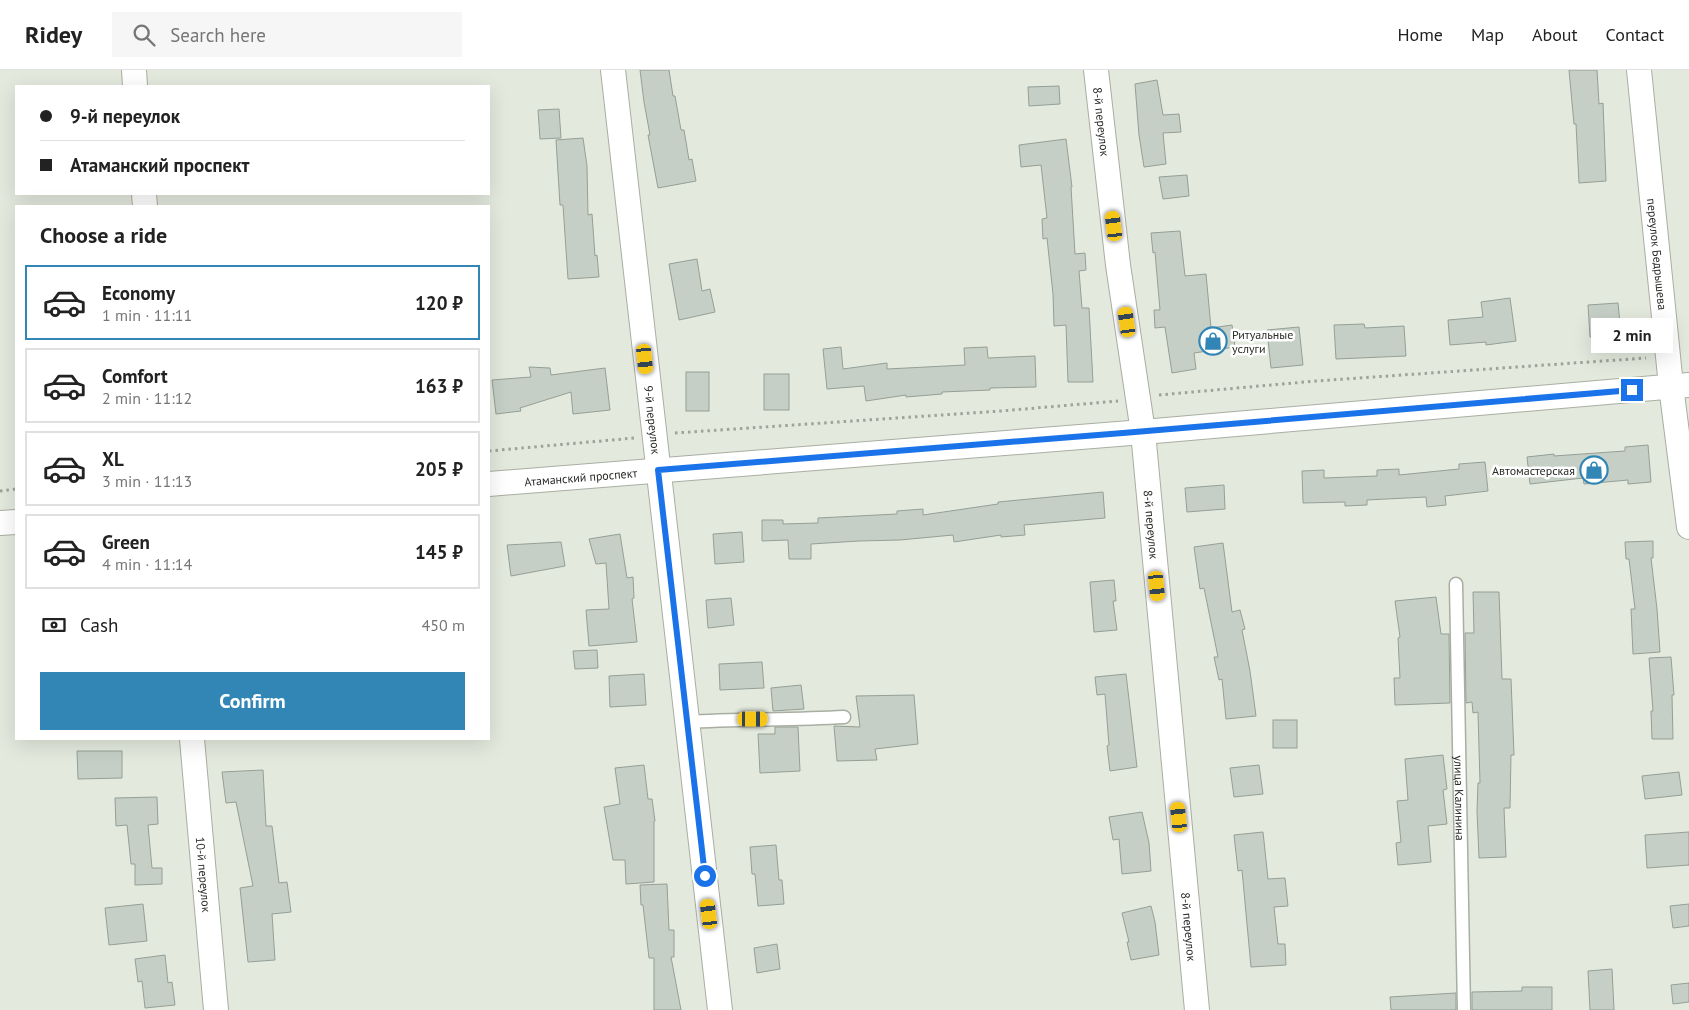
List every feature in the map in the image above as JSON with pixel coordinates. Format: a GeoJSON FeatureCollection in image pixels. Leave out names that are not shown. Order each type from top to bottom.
{"type":"FeatureCollection","features":[{"type":"Feature","properties":{"kind":"street"},"geometry":{"type":"LineString","coordinates":[[134,70],[135,85]]}},
{"type":"Feature","properties":{"kind":"street","name":"9-й переулок"},"geometry":{"type":"LineString","coordinates":[[613,70],[720,1010]]}},
{"type":"Feature","properties":{"kind":"street","name":"8-й переулок"},"geometry":{"type":"LineString","coordinates":[[1096,70],[1118,265],[1143,432],[1197,1010]]}},
{"type":"Feature","properties":{"kind":"street","name":"переулок Бедрышева"},"geometry":{"type":"LineString","coordinates":[[1638,70],[1668,356],[1680,386],[1689,527]]}},
{"type":"Feature","properties":{"kind":"street","name":"Атаманский проспект"},"geometry":{"type":"LineString","coordinates":[[490,484],[1143,432],[1680,386]]}},
{"type":"Feature","properties":{"kind":"street"},"geometry":{"type":"LineString","coordinates":[[0,523],[15,522]]}},
{"type":"Feature","properties":{"kind":"street","name":"10-й переулок"},"geometry":{"type":"LineString","coordinates":[[192,740],[216,1010]]}},
{"type":"Feature","properties":{"kind":"lane","name":"улица Калинина"},"geometry":{"type":"LineString","coordinates":[[1456,584],[1464,1010]]}},
{"type":"Feature","properties":{"kind":"lane"},"geometry":{"type":"LineString","coordinates":[[687,722],[844,716]]}},
{"type":"Feature","properties":{"kind":"path"},"geometry":{"type":"LineString","coordinates":[[490,451],[682,432],[991,412],[1316,382],[1668,356]]}},
{"type":"Feature","properties":{"kind":"path"},"geometry":{"type":"LineString","coordinates":[[0,490],[15,489]]}},
{"type":"Feature","properties":{"kind":"building"},"geometry":{"type":"Polygon","coordinates":[[[640,70],[669,70],[681,130],[684,130],[689,160],[692,159],[696,181],[658,188],[648,135],[650,135],[640,70]]]}},
{"type":"Feature","properties":{"kind":"building"},"geometry":{"type":"Polygon","coordinates":[[[1569,70],[1597,70],[1599,104],[1603,103],[1606,181],[1579,183],[1576,124],[1574,124],[1569,70]]]}},
{"type":"Feature","properties":{"kind":"building"},"geometry":{"type":"Polygon","coordinates":[[[1157,80],[1163,115],[1179,114],[1181,132],[1163,133],[1166,164],[1144,167],[1139,135],[1135,84],[1157,80]]]}},
{"type":"Feature","properties":{"kind":"building"},"geometry":{"type":"Polygon","coordinates":[[[1059,86],[1060,104],[1029,106],[1028,87],[1059,86]]]}},
{"type":"Feature","properties":{"kind":"building"},"geometry":{"type":"Polygon","coordinates":[[[559,109],[561,138],[540,139],[538,110],[559,109]]]}},
{"type":"Feature","properties":{"kind":"building"},"geometry":{"type":"Polygon","coordinates":[[[583,138],[587,166],[588,215],[592,214],[595,256],[597,255],[599,277],[568,279],[563,205],[560,205],[556,140],[583,138]]]}},
{"type":"Feature","properties":{"kind":"building"},"geometry":{"type":"Polygon","coordinates":[[[1066,139],[1072,187],[1075,254],[1085,253],[1086,270],[1079,271],[1082,308],[1089,308],[1093,382],[1068,382],[1066,325],[1054,326],[1053,294],[1047,238],[1043,239],[1042,219],[1047,218],[1041,165],[1021,167],[1019,145],[1066,139]]]}},
{"type":"Feature","properties":{"kind":"building"},"geometry":{"type":"Polygon","coordinates":[[[1187,175],[1189,196],[1163,199],[1159,177],[1187,175]]]}},
{"type":"Feature","properties":{"kind":"building"},"geometry":{"type":"Polygon","coordinates":[[[1180,231],[1185,276],[1206,274],[1211,328],[1232,325],[1235,347],[1194,353],[1196,369],[1172,373],[1165,327],[1155,328],[1154,310],[1160,310],[1155,252],[1153,253],[1151,233],[1180,231]]]}},
{"type":"Feature","properties":{"kind":"building"},"geometry":{"type":"Polygon","coordinates":[[[697,259],[702,291],[710,289],[715,312],[679,320],[669,264],[697,259]]]}},
{"type":"Feature","properties":{"kind":"building"},"geometry":{"type":"Polygon","coordinates":[[[1510,298],[1516,341],[1486,345],[1486,342],[1450,345],[1448,320],[1483,317],[1481,302],[1510,298]]]}},
{"type":"Feature","properties":{"kind":"building"},"geometry":{"type":"Polygon","coordinates":[[[1618,303],[1621,334],[1590,337],[1588,305],[1618,303]]]}},
{"type":"Feature","properties":{"kind":"building"},"geometry":{"type":"Polygon","coordinates":[[[1364,324],[1365,328],[1404,326],[1406,356],[1336,359],[1334,325],[1364,324]]]}},
{"type":"Feature","properties":{"kind":"building"},"geometry":{"type":"Polygon","coordinates":[[[1299,327],[1303,365],[1271,368],[1267,330],[1299,327]]]}},
{"type":"Feature","properties":{"kind":"building"},"geometry":{"type":"Polygon","coordinates":[[[841,347],[843,369],[887,363],[887,369],[965,365],[964,348],[987,347],[988,358],[1035,356],[1036,387],[990,388],[990,390],[942,392],[942,394],[906,397],[906,395],[866,401],[864,386],[827,389],[823,349],[841,347]]]}},
{"type":"Feature","properties":{"kind":"building"},"geometry":{"type":"Polygon","coordinates":[[[529,367],[550,368],[551,375],[605,368],[610,410],[573,414],[571,392],[520,408],[521,411],[496,414],[492,380],[531,377],[529,367]]]}},
{"type":"Feature","properties":{"kind":"building"},"geometry":{"type":"Polygon","coordinates":[[[686,372],[709,372],[709,411],[686,411],[686,372]]]}},
{"type":"Feature","properties":{"kind":"building"},"geometry":{"type":"Polygon","coordinates":[[[764,374],[789,374],[789,410],[764,410],[764,374]]]}},
{"type":"Feature","properties":{"kind":"building"},"geometry":{"type":"Polygon","coordinates":[[[1648,445],[1651,482],[1628,484],[1628,480],[1584,484],[1583,478],[1530,484],[1527,457],[1625,451],[1625,447],[1648,445]]]}},
{"type":"Feature","properties":{"kind":"building"},"geometry":{"type":"Polygon","coordinates":[[[1485,462],[1488,491],[1445,496],[1446,505],[1427,507],[1426,497],[1367,500],[1367,505],[1345,506],[1345,502],[1303,503],[1302,471],[1324,470],[1324,478],[1377,476],[1377,470],[1399,469],[1399,475],[1459,469],[1459,464],[1485,462]]]}},
{"type":"Feature","properties":{"kind":"building"},"geometry":{"type":"Polygon","coordinates":[[[1224,485],[1225,509],[1187,512],[1185,488],[1224,485]]]}},
{"type":"Feature","properties":{"kind":"building"},"geometry":{"type":"Polygon","coordinates":[[[1103,492],[1105,518],[1024,525],[1025,535],[1001,537],[1001,535],[954,542],[953,535],[900,540],[811,544],[811,559],[789,559],[788,540],[762,541],[762,520],[783,520],[783,524],[818,523],[818,518],[897,514],[897,511],[923,509],[923,515],[998,504],[998,502],[1103,492]]]}},
{"type":"Feature","properties":{"kind":"building"},"geometry":{"type":"Polygon","coordinates":[[[742,532],[744,562],[715,564],[713,534],[742,532]]]}},
{"type":"Feature","properties":{"kind":"building"},"geometry":{"type":"Polygon","coordinates":[[[620,534],[627,578],[633,577],[634,598],[632,599],[637,642],[589,646],[586,610],[609,609],[606,563],[596,564],[589,539],[620,534]]]}},
{"type":"Feature","properties":{"kind":"building"},"geometry":{"type":"Polygon","coordinates":[[[1653,541],[1653,558],[1651,558],[1660,652],[1633,654],[1631,609],[1635,609],[1629,559],[1626,559],[1625,542],[1653,541]]]}},
{"type":"Feature","properties":{"kind":"building"},"geometry":{"type":"Polygon","coordinates":[[[561,542],[565,566],[511,576],[507,545],[561,542]]]}},
{"type":"Feature","properties":{"kind":"building"},"geometry":{"type":"Polygon","coordinates":[[[1223,543],[1232,612],[1240,610],[1245,629],[1242,630],[1256,716],[1226,719],[1222,679],[1219,680],[1214,657],[1218,657],[1204,588],[1200,589],[1194,547],[1223,543]]]}},
{"type":"Feature","properties":{"kind":"building"},"geometry":{"type":"Polygon","coordinates":[[[1114,580],[1116,601],[1113,601],[1117,630],[1094,632],[1090,582],[1114,580]]]}},
{"type":"Feature","properties":{"kind":"building"},"geometry":{"type":"Polygon","coordinates":[[[1473,592],[1499,592],[1502,679],[1511,679],[1514,755],[1511,755],[1510,808],[1504,808],[1506,857],[1479,858],[1477,811],[1478,783],[1480,783],[1478,712],[1473,713],[1472,702],[1466,703],[1465,633],[1474,633],[1473,592]]]}},
{"type":"Feature","properties":{"kind":"building"},"geometry":{"type":"Polygon","coordinates":[[[1436,597],[1441,634],[1449,634],[1450,703],[1395,705],[1394,678],[1400,678],[1398,638],[1400,637],[1395,601],[1436,597]]]}},
{"type":"Feature","properties":{"kind":"building"},"geometry":{"type":"Polygon","coordinates":[[[731,598],[734,625],[708,628],[706,600],[731,598]]]}},
{"type":"Feature","properties":{"kind":"building"},"geometry":{"type":"Polygon","coordinates":[[[597,650],[598,668],[575,669],[573,651],[597,650]]]}},
{"type":"Feature","properties":{"kind":"building"},"geometry":{"type":"Polygon","coordinates":[[[1671,657],[1674,695],[1672,695],[1673,739],[1652,739],[1651,711],[1653,711],[1649,658],[1671,657]]]}},
{"type":"Feature","properties":{"kind":"building"},"geometry":{"type":"Polygon","coordinates":[[[762,662],[764,688],[720,690],[719,664],[762,662]]]}},
{"type":"Feature","properties":{"kind":"building"},"geometry":{"type":"Polygon","coordinates":[[[644,674],[646,705],[610,707],[609,676],[644,674]]]}},
{"type":"Feature","properties":{"kind":"building"},"geometry":{"type":"Polygon","coordinates":[[[1126,674],[1137,767],[1110,771],[1105,694],[1097,695],[1095,677],[1126,674]]]}},
{"type":"Feature","properties":{"kind":"building"},"geometry":{"type":"Polygon","coordinates":[[[801,685],[804,709],[773,711],[771,688],[801,685]]]}},
{"type":"Feature","properties":{"kind":"building"},"geometry":{"type":"Polygon","coordinates":[[[914,695],[918,744],[875,749],[877,760],[837,761],[834,726],[860,727],[856,696],[914,695]]]}},
{"type":"Feature","properties":{"kind":"building"},"geometry":{"type":"Polygon","coordinates":[[[1273,720],[1297,720],[1297,748],[1273,748],[1273,720]]]}},
{"type":"Feature","properties":{"kind":"building"},"geometry":{"type":"Polygon","coordinates":[[[775,727],[798,727],[800,771],[760,773],[758,734],[775,734],[775,727]]]}},
{"type":"Feature","properties":{"kind":"building"},"geometry":{"type":"Polygon","coordinates":[[[77,751],[122,751],[122,778],[78,779],[77,751]]]}},
{"type":"Feature","properties":{"kind":"building"},"geometry":{"type":"Polygon","coordinates":[[[1443,755],[1447,789],[1443,790],[1447,824],[1428,826],[1431,862],[1398,865],[1396,843],[1401,842],[1397,801],[1408,800],[1405,759],[1443,755]]]}},
{"type":"Feature","properties":{"kind":"building"},"geometry":{"type":"Polygon","coordinates":[[[644,765],[648,799],[652,799],[655,821],[654,882],[626,884],[625,860],[613,860],[604,807],[620,804],[615,768],[644,765]]]}},
{"type":"Feature","properties":{"kind":"building"},"geometry":{"type":"Polygon","coordinates":[[[1259,765],[1263,794],[1234,797],[1230,768],[1259,765]]]}},
{"type":"Feature","properties":{"kind":"building"},"geometry":{"type":"Polygon","coordinates":[[[263,770],[266,826],[272,826],[279,883],[287,882],[291,912],[272,914],[275,960],[248,962],[240,888],[253,886],[236,802],[226,803],[222,772],[263,770]]]}},
{"type":"Feature","properties":{"kind":"building"},"geometry":{"type":"Polygon","coordinates":[[[1679,772],[1682,795],[1645,799],[1642,776],[1679,772]]]}},
{"type":"Feature","properties":{"kind":"building"},"geometry":{"type":"Polygon","coordinates":[[[157,797],[158,824],[148,825],[152,868],[162,868],[162,884],[135,885],[135,864],[131,864],[127,825],[116,826],[115,798],[157,797]]]}},
{"type":"Feature","properties":{"kind":"building"},"geometry":{"type":"Polygon","coordinates":[[[1142,812],[1149,843],[1151,871],[1122,874],[1119,839],[1113,840],[1109,817],[1142,812]]]}},
{"type":"Feature","properties":{"kind":"building"},"geometry":{"type":"Polygon","coordinates":[[[1263,832],[1268,879],[1285,878],[1288,906],[1274,907],[1278,944],[1285,944],[1286,965],[1251,967],[1242,870],[1238,871],[1234,835],[1263,832]]]}},
{"type":"Feature","properties":{"kind":"building"},"geometry":{"type":"Polygon","coordinates":[[[1689,832],[1689,865],[1647,868],[1645,835],[1689,832]]]}},
{"type":"Feature","properties":{"kind":"building"},"geometry":{"type":"Polygon","coordinates":[[[776,845],[779,880],[782,880],[784,904],[758,906],[755,874],[752,874],[750,847],[776,845]]]}},
{"type":"Feature","properties":{"kind":"building"},"geometry":{"type":"Polygon","coordinates":[[[667,884],[669,930],[674,930],[674,957],[671,957],[681,1010],[654,1010],[654,958],[649,958],[643,905],[641,905],[640,885],[667,884]]]}},
{"type":"Feature","properties":{"kind":"building"},"geometry":{"type":"Polygon","coordinates":[[[143,904],[147,941],[109,945],[105,908],[143,904]]]}},
{"type":"Feature","properties":{"kind":"building"},"geometry":{"type":"Polygon","coordinates":[[[1689,904],[1689,926],[1673,928],[1670,906],[1689,904]]]}},
{"type":"Feature","properties":{"kind":"building"},"geometry":{"type":"Polygon","coordinates":[[[1151,906],[1159,955],[1131,960],[1122,913],[1151,906]]]}},
{"type":"Feature","properties":{"kind":"building"},"geometry":{"type":"Polygon","coordinates":[[[777,944],[780,969],[757,973],[754,948],[777,944]]]}},
{"type":"Feature","properties":{"kind":"building"},"geometry":{"type":"Polygon","coordinates":[[[165,955],[168,983],[172,982],[175,1005],[145,1008],[142,981],[138,982],[135,959],[165,955]]]}},
{"type":"Feature","properties":{"kind":"building"},"geometry":{"type":"Polygon","coordinates":[[[1612,969],[1614,1010],[1590,1010],[1588,971],[1612,969]]]}},
{"type":"Feature","properties":{"kind":"building"},"geometry":{"type":"Polygon","coordinates":[[[1689,983],[1689,1002],[1673,1004],[1671,985],[1689,983]]]}},
{"type":"Feature","properties":{"kind":"building"},"geometry":{"type":"Polygon","coordinates":[[[1522,987],[1552,987],[1552,1010],[1472,1010],[1472,992],[1522,991],[1522,987]]]}},
{"type":"Feature","properties":{"kind":"building"},"geometry":{"type":"Polygon","coordinates":[[[1456,993],[1456,1010],[1391,1010],[1390,997],[1456,993]]]}},
{"type":"Feature","properties":{"kind":"place","name":"Ритуальные услуги"},"geometry":{"type":"Point","coordinates":[1213,341]}},
{"type":"Feature","properties":{"kind":"place","name":"Автомастерская"},"geometry":{"type":"Point","coordinates":[1594,470]}},
{"type":"Feature","properties":{"kind":"route"},"geometry":{"type":"LineString","coordinates":[[705,876],[658,470],[1632,390]]}}]}
